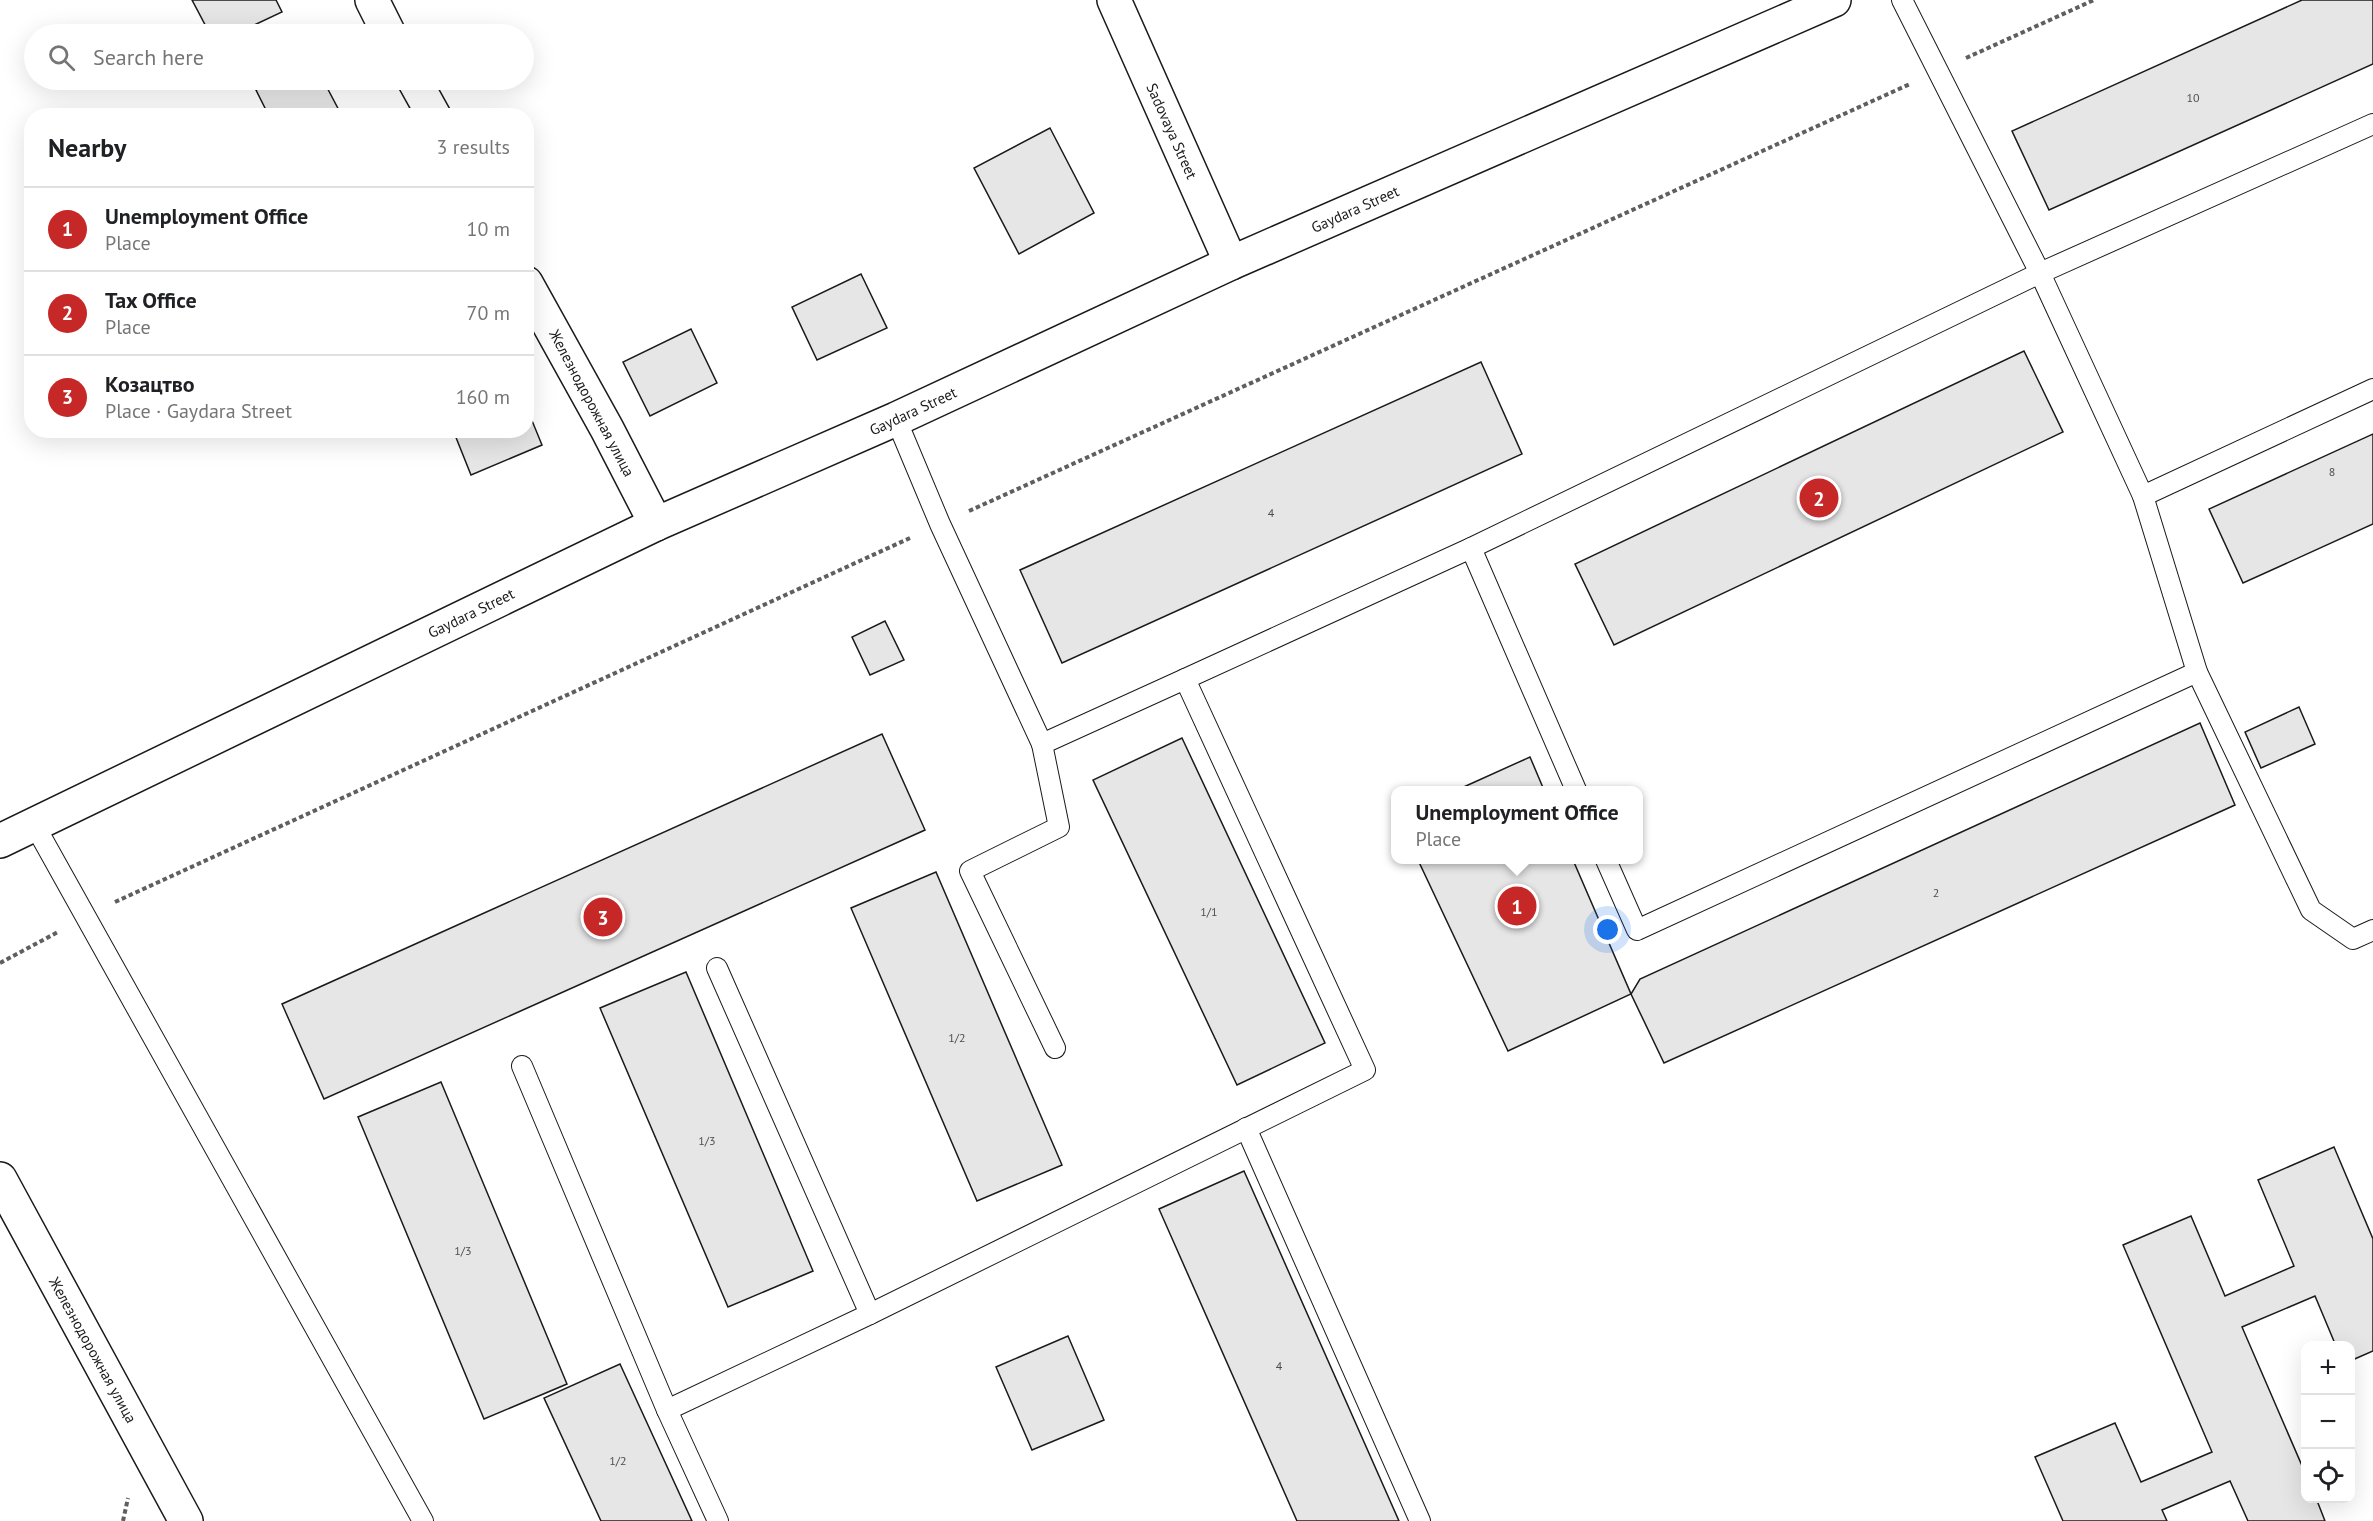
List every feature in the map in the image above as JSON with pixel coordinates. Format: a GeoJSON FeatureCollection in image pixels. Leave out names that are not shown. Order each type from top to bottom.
{"type":"FeatureCollection","features":[{"type":"Feature","properties":{"kind":"street"},"geometry":{"type":"LineString","coordinates":[[372,0],[384,24]]}},
{"type":"Feature","properties":{"kind":"street","name":"Sadovaya Street"},"geometry":{"type":"LineString","coordinates":[[1114,0],[1231,263]]}},
{"type":"Feature","properties":{"kind":"street","name":"Gaydara Street"},"geometry":{"type":"LineString","coordinates":[[0,841],[656,524],[896,419],[1231,263],[1834,0]]}},
{"type":"Feature","properties":{"kind":"street"},"geometry":{"type":"LineString","coordinates":[[420,90],[430,108]]}},
{"type":"Feature","properties":{"kind":"street","name":"Железнодорожная улица"},"geometry":{"type":"LineString","coordinates":[[534,297],[607,429],[656,524]]}},
{"type":"Feature","properties":{"kind":"street","name":"Железнодорожная улица"},"geometry":{"type":"LineString","coordinates":[[0,1179],[186,1521]]}},
{"type":"Feature","properties":{"kind":"lane"},"geometry":{"type":"LineString","coordinates":[[1902,0],[2040,273],[2143,496],[2197,672],[2311,910],[2353,939],[2373,930]]}},
{"type":"Feature","properties":{"kind":"lane"},"geometry":{"type":"LineString","coordinates":[[1042,744],[1471,548],[2040,273],[2373,124]]}},
{"type":"Feature","properties":{"kind":"lane"},"geometry":{"type":"LineString","coordinates":[[2143,496],[2373,389]]}},
{"type":"Feature","properties":{"kind":"lane"},"geometry":{"type":"LineString","coordinates":[[896,419],[940,524],[1042,744],[1059,827],[970,871],[1055,1048]]}},
{"type":"Feature","properties":{"kind":"lane"},"geometry":{"type":"LineString","coordinates":[[1471,548],[1574,786]]}},
{"type":"Feature","properties":{"kind":"lane"},"geometry":{"type":"LineString","coordinates":[[1608,864],[1637,930],[2197,672]]}},
{"type":"Feature","properties":{"kind":"lane"},"geometry":{"type":"LineString","coordinates":[[667,1410],[870,1314],[1365,1070],[1185,679]]}},
{"type":"Feature","properties":{"kind":"lane"},"geometry":{"type":"LineString","coordinates":[[34,824],[423,1521]]}},
{"type":"Feature","properties":{"kind":"lane"},"geometry":{"type":"LineString","coordinates":[[717,968],[870,1314]]}},
{"type":"Feature","properties":{"kind":"lane"},"geometry":{"type":"LineString","coordinates":[[522,1066],[667,1410],[717,1521]]}},
{"type":"Feature","properties":{"kind":"lane"},"geometry":{"type":"LineString","coordinates":[[1246,1128],[1420,1521]]}},
{"type":"Feature","properties":{"kind":"path"},"geometry":{"type":"LineString","coordinates":[[0,963],[86,917],[940,524],[2094,0]]}},
{"type":"Feature","properties":{"kind":"building"},"geometry":{"type":"Polygon","coordinates":[[[192,0],[276,0],[282,12],[256,24],[205,24],[192,0]]]}},
{"type":"Feature","properties":{"kind":"building"},"geometry":{"type":"Polygon","coordinates":[[[2302,0],[2373,0],[2373,64],[2049,210],[2012,131],[2302,0]]]}},
{"type":"Feature","properties":{"kind":"building"},"geometry":{"type":"Polygon","coordinates":[[[256,90],[328,90],[338,108],[265,108],[256,90]]]}},
{"type":"Feature","properties":{"kind":"building"},"geometry":{"type":"Polygon","coordinates":[[[1050,128],[1094,213],[1019,254],[974,168],[1050,128]]]}},
{"type":"Feature","properties":{"kind":"building"},"geometry":{"type":"Polygon","coordinates":[[[861,274],[887,328],[817,360],[792,307],[861,274]]]}},
{"type":"Feature","properties":{"kind":"building"},"geometry":{"type":"Polygon","coordinates":[[[691,329],[717,383],[650,416],[623,362],[691,329]]]}},
{"type":"Feature","properties":{"kind":"building"},"geometry":{"type":"Polygon","coordinates":[[[2024,351],[2063,432],[1614,645],[1575,564],[2024,351]]]}},
{"type":"Feature","properties":{"kind":"building"},"geometry":{"type":"Polygon","coordinates":[[[1481,362],[1522,454],[1062,663],[1020,570],[1481,362]]]}},
{"type":"Feature","properties":{"kind":"building"},"geometry":{"type":"Polygon","coordinates":[[[534,426],[542,445],[471,475],[456,438],[534,438],[534,426]]]}},
{"type":"Feature","properties":{"kind":"building"},"geometry":{"type":"Polygon","coordinates":[[[2373,434],[2373,524],[2243,583],[2209,509],[2373,434]]]}},
{"type":"Feature","properties":{"kind":"building"},"geometry":{"type":"Polygon","coordinates":[[[885,621],[904,660],[870,675],[852,637],[885,621]]]}},
{"type":"Feature","properties":{"kind":"building"},"geometry":{"type":"Polygon","coordinates":[[[2299,707],[2315,744],[2261,768],[2245,732],[2299,707]]]}},
{"type":"Feature","properties":{"kind":"building"},"geometry":{"type":"Polygon","coordinates":[[[2200,723],[2235,805],[1664,1063],[1631,994],[1640,979],[2200,723]]]}},
{"type":"Feature","properties":{"kind":"building"},"geometry":{"type":"Polygon","coordinates":[[[882,734],[925,830],[324,1099],[282,1004],[882,734]]]}},
{"type":"Feature","properties":{"kind":"building"},"geometry":{"type":"Polygon","coordinates":[[[1182,738],[1325,1043],[1237,1085],[1093,780],[1182,738]]]}},
{"type":"Feature","properties":{"kind":"building"},"geometry":{"type":"Polygon","coordinates":[[[1530,757],[1542,786],[1466,786],[1530,757]]]}},
{"type":"Feature","properties":{"kind":"building"},"geometry":{"type":"Polygon","coordinates":[[[1420,864],[1575,864],[1631,994],[1508,1051],[1420,864]]]}},
{"type":"Feature","properties":{"kind":"building"},"geometry":{"type":"Polygon","coordinates":[[[936,872],[1062,1165],[977,1201],[851,908],[936,872]]]}},
{"type":"Feature","properties":{"kind":"building"},"geometry":{"type":"Polygon","coordinates":[[[686,972],[813,1271],[728,1307],[600,1008],[686,972]]]}},
{"type":"Feature","properties":{"kind":"building"},"geometry":{"type":"Polygon","coordinates":[[[441,1082],[567,1384],[484,1419],[358,1117],[441,1082]]]}},
{"type":"Feature","properties":{"kind":"building"},"geometry":{"type":"Polygon","coordinates":[[[2334,1147],[2373,1239],[2373,1351],[2355,1359],[2355,1341],[2334,1341],[2315,1296],[2242,1327],[2301,1463],[2301,1503],[2318,1503],[2325,1521],[2248,1521],[2230,1481],[2162,1510],[2167,1521],[2063,1521],[2035,1457],[2115,1423],[2141,1482],[2212,1452],[2123,1245],[2191,1216],[2225,1296],[2294,1266],[2258,1180],[2334,1147]]]}},
{"type":"Feature","properties":{"kind":"building"},"geometry":{"type":"Polygon","coordinates":[[[1244,1171],[1399,1521],[1297,1521],[1159,1209],[1244,1171]]]}},
{"type":"Feature","properties":{"kind":"building"},"geometry":{"type":"Polygon","coordinates":[[[1068,1336],[1104,1420],[1032,1450],[996,1367],[1068,1336]]]}},
{"type":"Feature","properties":{"kind":"building"},"geometry":{"type":"Polygon","coordinates":[[[620,1364],[692,1521],[601,1521],[544,1398],[620,1364]]]}},
{"type":"Feature","properties":{"kind":"place","name":"Tax Office"},"geometry":{"type":"Point","coordinates":[1819,498]}},
{"type":"Feature","properties":{"kind":"place","name":"Unemployment Office"},"geometry":{"type":"Point","coordinates":[1517,906]}},
{"type":"Feature","properties":{"kind":"place","name":"Козацтво"},"geometry":{"type":"Point","coordinates":[603,917]}}]}
